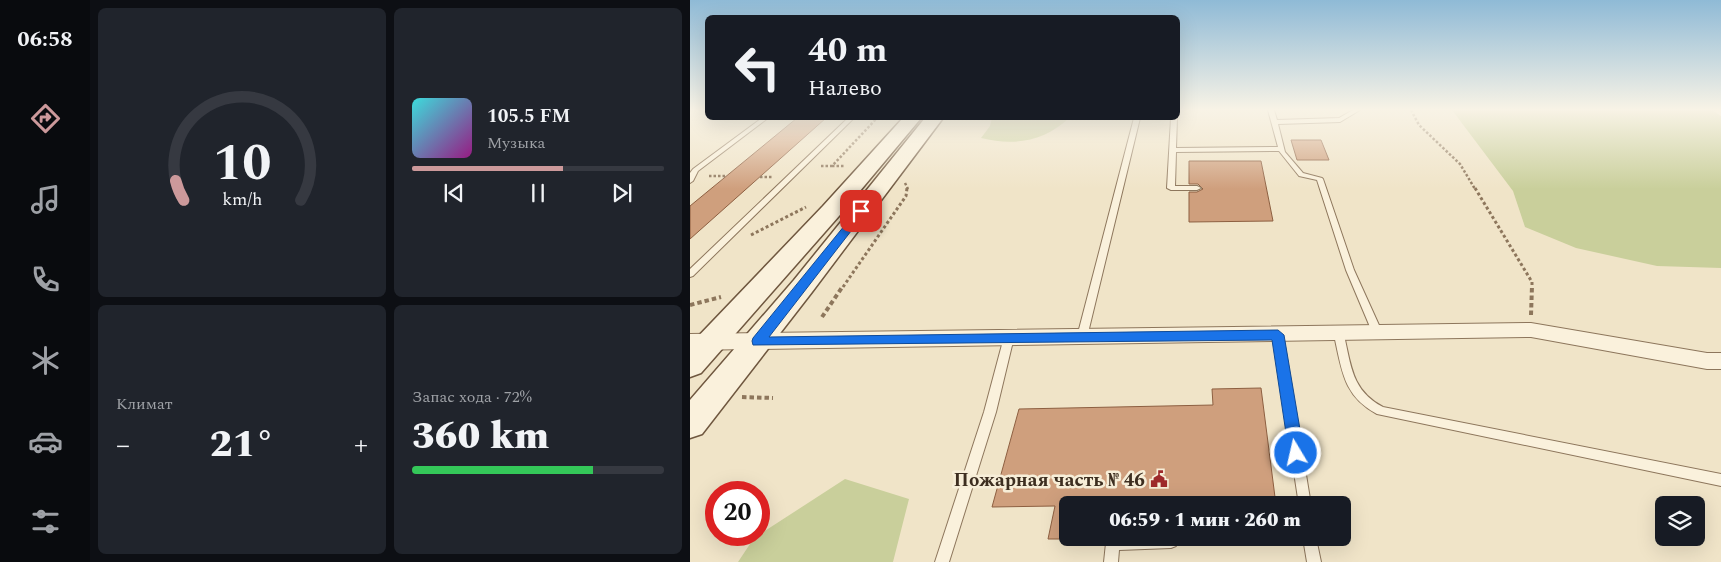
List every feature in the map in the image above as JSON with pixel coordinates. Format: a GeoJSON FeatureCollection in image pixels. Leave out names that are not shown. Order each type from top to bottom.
{"type":"FeatureCollection","features":[{"type":"Feature","properties":{"kind":"main road"},"geometry":{"type":"LineString","coordinates":[[690,365],[700,342],[831,211],[896,136]]}},
{"type":"Feature","properties":{"kind":"main road"},"geometry":{"type":"LineString","coordinates":[[690,424],[920,136]]}},
{"type":"Feature","properties":{"kind":"street"},"geometry":{"type":"LineString","coordinates":[[700,342],[1009,337],[1338,335],[1531,330],[1721,361]]}},
{"type":"Feature","properties":{"kind":"lane"},"geometry":{"type":"LineString","coordinates":[[690,181],[695,170],[740,136]]}},
{"type":"Feature","properties":{"kind":"lane"},"geometry":{"type":"LineString","coordinates":[[690,274],[832,136]]}},
{"type":"Feature","properties":{"kind":"lane"},"geometry":{"type":"LineString","coordinates":[[1082,337],[1132,136]]}},
{"type":"Feature","properties":{"kind":"lane"},"geometry":{"type":"LineString","coordinates":[[1173,136],[1171,188],[1197,188]]}},
{"type":"Feature","properties":{"kind":"lane"},"geometry":{"type":"LineString","coordinates":[[1278,136],[1282,149],[1300,175],[1320,179],[1350,270],[1378,334]]}},
{"type":"Feature","properties":{"kind":"lane"},"geometry":{"type":"LineString","coordinates":[[1173,150],[1282,149]]}},
{"type":"Feature","properties":{"kind":"lane"},"geometry":{"type":"LineString","coordinates":[[1278,335],[1304,496]]}},
{"type":"Feature","properties":{"kind":"lane"},"geometry":{"type":"LineString","coordinates":[[1338,335],[1357,396],[1367,405],[1381,411],[1721,480]]}},
{"type":"Feature","properties":{"kind":"lane"},"geometry":{"type":"LineString","coordinates":[[942,562],[990,412],[1009,337]]}},
{"type":"Feature","properties":{"kind":"lane"},"geometry":{"type":"LineString","coordinates":[[1111,562],[1113,546]]}},
{"type":"Feature","properties":{"kind":"lane"},"geometry":{"type":"LineString","coordinates":[[1311,546],[1314,562]]}},
{"type":"Feature","properties":{"kind":"path"},"geometry":{"type":"LineString","coordinates":[[801,166],[832,166],[860,136]]}},
{"type":"Feature","properties":{"kind":"path"},"geometry":{"type":"LineString","coordinates":[[1431,136],[1460,164],[1532,282],[1531,330]]}},
{"type":"Feature","properties":{"kind":"path"},"geometry":{"type":"LineString","coordinates":[[822,317],[906,196],[908,190],[905,183]]}},
{"type":"Feature","properties":{"kind":"path"},"geometry":{"type":"LineString","coordinates":[[750,236],[810,205]]}},
{"type":"Feature","properties":{"kind":"path"},"geometry":{"type":"LineString","coordinates":[[736,397],[773,398]]}},
{"type":"Feature","properties":{"kind":"green space"},"geometry":{"type":"Polygon","coordinates":[[[982,136],[1041,136],[1016,142],[981,138],[982,136]]]}},
{"type":"Feature","properties":{"kind":"green space"},"geometry":{"type":"Polygon","coordinates":[[[1472,136],[1721,136],[1721,268],[1657,266],[1576,248],[1525,227],[1513,191],[1472,136]]]}},
{"type":"Feature","properties":{"kind":"green space"},"geometry":{"type":"Polygon","coordinates":[[[845,479],[909,499],[893,562],[738,562],[749,546],[770,546],[770,528],[845,479]]]}},
{"type":"Feature","properties":{"kind":"building"},"geometry":{"type":"Polygon","coordinates":[[[775,136],[806,136],[690,239],[690,206],[775,136]]]}},
{"type":"Feature","properties":{"kind":"building"},"geometry":{"type":"Polygon","coordinates":[[[1291,140],[1321,140],[1329,160],[1297,160],[1291,140]]]}},
{"type":"Feature","properties":{"kind":"building"},"geometry":{"type":"Polygon","coordinates":[[[1189,161],[1261,161],[1273,221],[1189,222],[1189,192],[1197,192],[1203,189],[1198,184],[1189,184],[1189,161]]]}},
{"type":"Feature","properties":{"kind":"building"},"geometry":{"type":"Polygon","coordinates":[[[1261,388],[1275,496],[1059,496],[1059,539],[1048,539],[1055,506],[992,507],[1019,409],[1213,405],[1212,389],[1261,388]]]}},
{"type":"Feature","properties":{"kind":"place","name":"Пожарная часть № 46"},"geometry":{"type":"Point","coordinates":[1159,479]}},
{"type":"Feature","properties":{"kind":"route"},"geometry":{"type":"LineString","coordinates":[[861,211],[758,341],[1278,335],[1296,453]]}}]}
